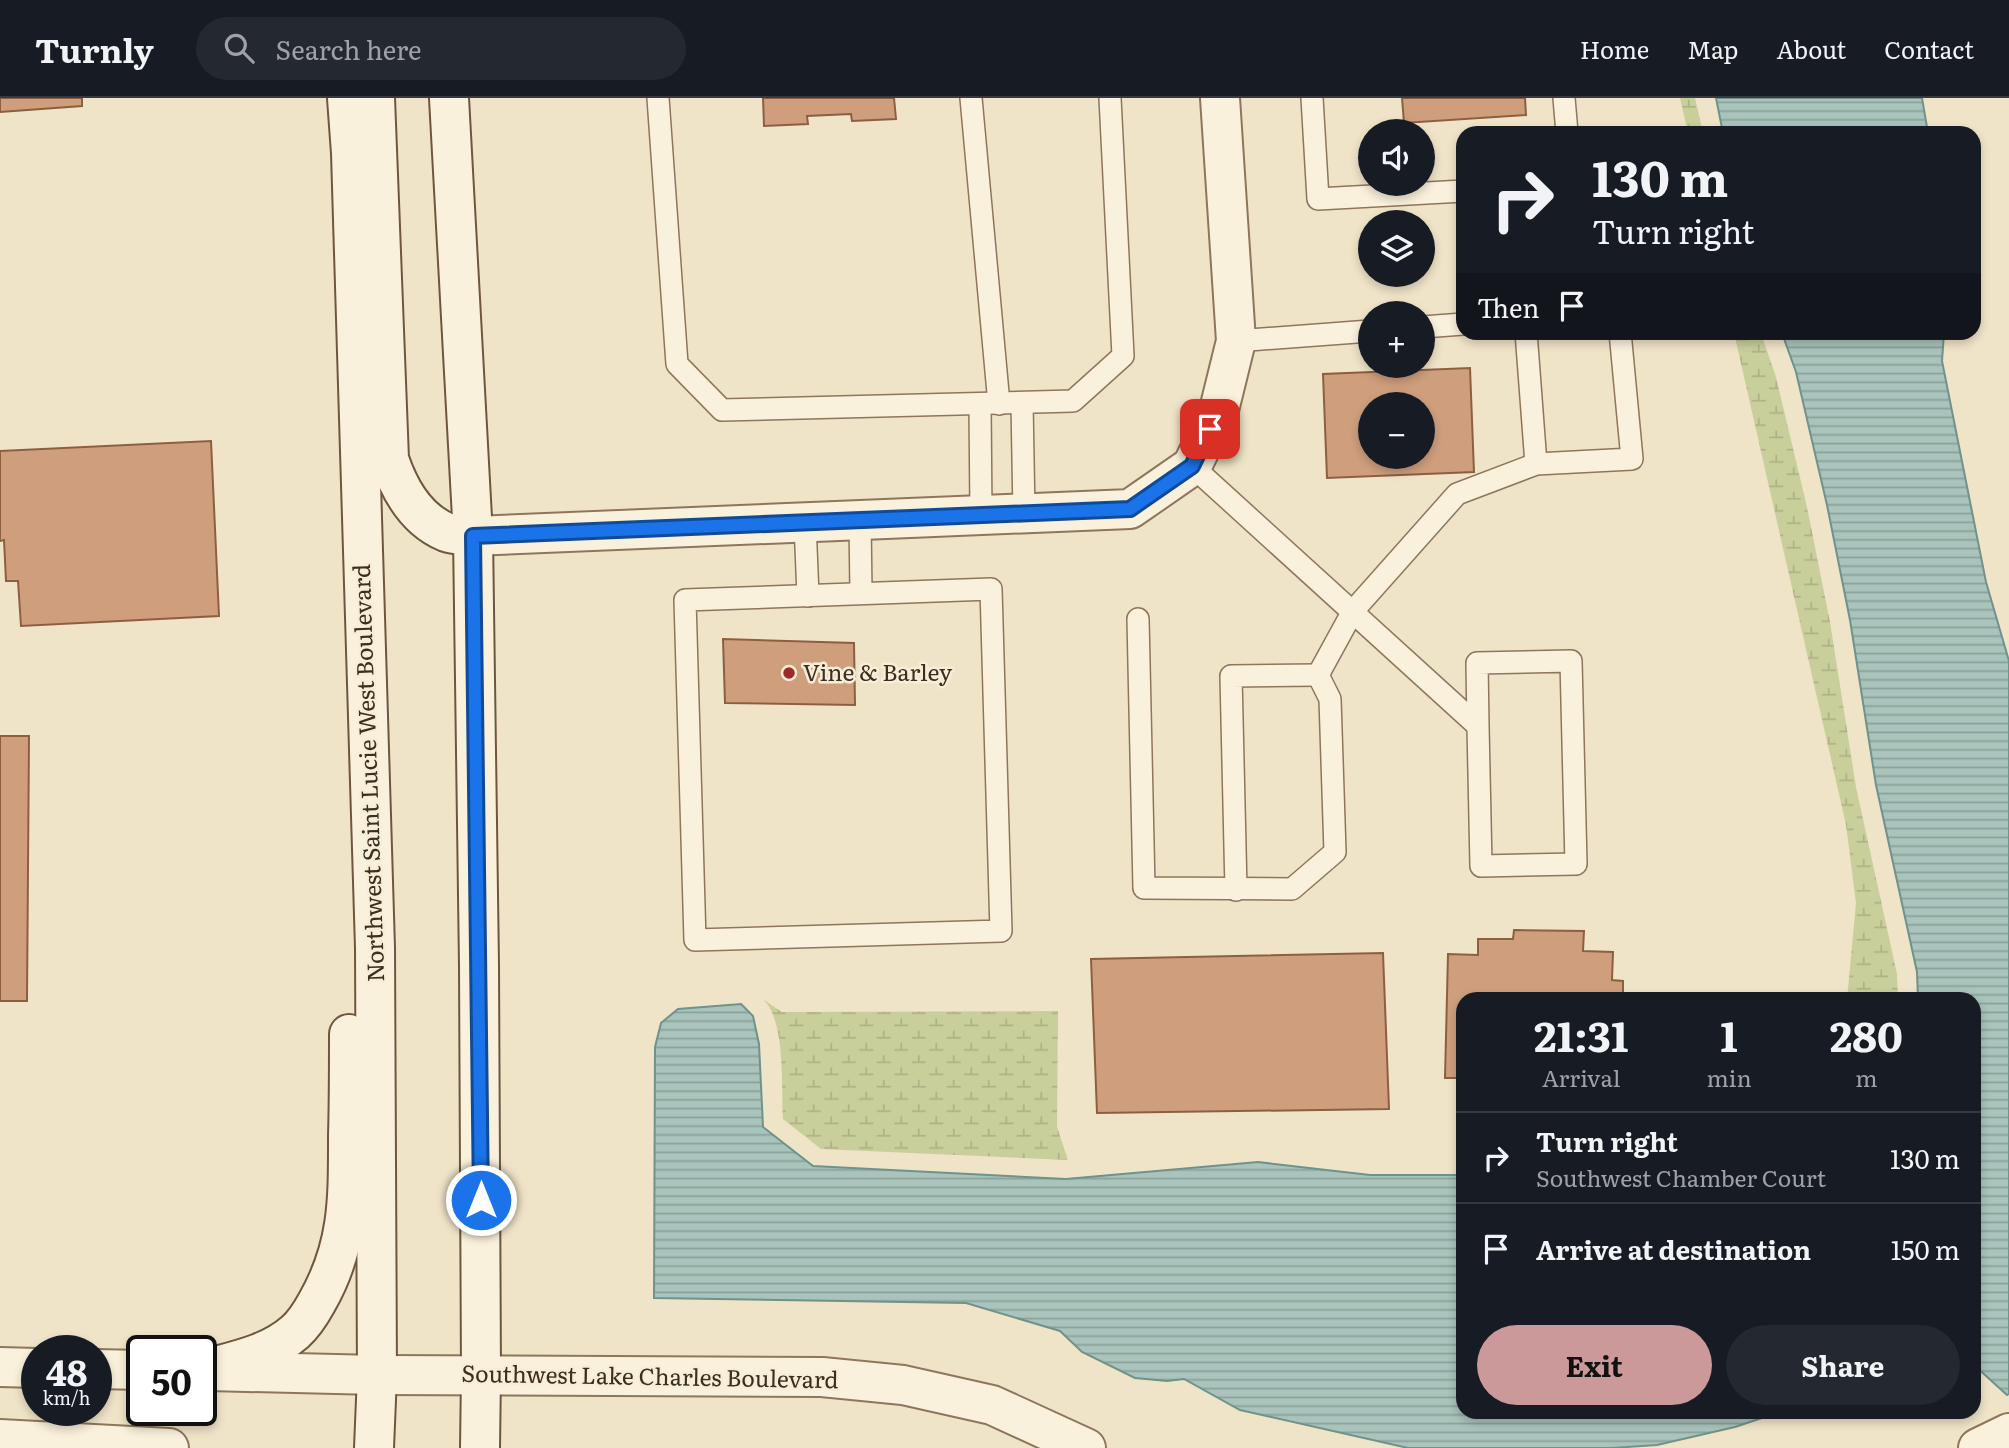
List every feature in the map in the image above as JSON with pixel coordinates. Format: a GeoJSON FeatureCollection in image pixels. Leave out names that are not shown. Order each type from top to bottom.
{"type":"FeatureCollection","features":[{"type":"Feature","properties":{"kind":"main road","name":"Northwest Saint Lucie West Boulevard"},"geometry":{"type":"LineString","coordinates":[[347,98],[351,153],[375,962],[377,1375],[374,1448]]}},
{"type":"Feature","properties":{"kind":"main road"},"geometry":{"type":"LineString","coordinates":[[375,98],[389,459],[401,488],[415,510],[448,533],[473,536],[1130,509],[1192,466],[1219,410],[1236,341],[1220,98]]}},
{"type":"Feature","properties":{"kind":"main road"},"geometry":{"type":"LineString","coordinates":[[449,98],[473,536],[480,1448]]}},
{"type":"Feature","properties":{"kind":"main road"},"geometry":{"type":"LineString","coordinates":[[217,1366],[254,1356],[275,1347],[296,1332],[323,1291],[336,1258],[348,1206],[349,983],[373,881]]}},
{"type":"Feature","properties":{"kind":"main road"},"geometry":{"type":"LineString","coordinates":[[0,1367],[21,1368]]}},
{"type":"Feature","properties":{"kind":"main road","name":"Southwest Lake Charles Boulevard"},"geometry":{"type":"LineString","coordinates":[[217,1370],[377,1375],[822,1377],[903,1385],[992,1405],[1086,1448]]}},
{"type":"Feature","properties":{"kind":"main road"},"geometry":{"type":"LineString","coordinates":[[1978,1448],[2009,1433]]}},
{"type":"Feature","properties":{"kind":"main road"},"geometry":{"type":"LineString","coordinates":[[0,1439],[169,1448]]}},
{"type":"Feature","properties":{"kind":"lane"},"geometry":{"type":"LineString","coordinates":[[658,98],[677,364],[722,410],[1073,401],[1123,356],[1110,98]]}},
{"type":"Feature","properties":{"kind":"lane"},"geometry":{"type":"LineString","coordinates":[[971,98],[990,404],[981,516]]}},
{"type":"Feature","properties":{"kind":"lane"},"geometry":{"type":"LineString","coordinates":[[1311,98],[1318,199],[1456,191]]}},
{"type":"Feature","properties":{"kind":"lane"},"geometry":{"type":"LineString","coordinates":[[1564,98],[1566,126]]}},
{"type":"Feature","properties":{"kind":"lane"},"geometry":{"type":"LineString","coordinates":[[1435,326],[1456,325]]}},
{"type":"Feature","properties":{"kind":"lane"},"geometry":{"type":"LineString","coordinates":[[1236,341],[1358,332]]}},
{"type":"Feature","properties":{"kind":"lane"},"geometry":{"type":"LineString","coordinates":[[1527,340],[1536,464]]}},
{"type":"Feature","properties":{"kind":"lane"},"geometry":{"type":"LineString","coordinates":[[1318,675],[1353,611],[1457,495],[1536,464],[1632,459],[1621,340]]}},
{"type":"Feature","properties":{"kind":"lane"},"geometry":{"type":"LineString","coordinates":[[1022,404],[1024,514]]}},
{"type":"Feature","properties":{"kind":"lane"},"geometry":{"type":"LineString","coordinates":[[1192,466],[1478,726],[1481,866],[1576,864],[1571,661],[1477,663],[1478,726]]}},
{"type":"Feature","properties":{"kind":"lane"},"geometry":{"type":"LineString","coordinates":[[860,521],[861,593]]}},
{"type":"Feature","properties":{"kind":"lane"},"geometry":{"type":"LineString","coordinates":[[806,523],[808,596]]}},
{"type":"Feature","properties":{"kind":"lane"},"geometry":{"type":"LineString","coordinates":[[991,589],[1001,931],[695,940],[685,600],[808,596],[991,589]]}},
{"type":"Feature","properties":{"kind":"lane"},"geometry":{"type":"LineString","coordinates":[[1138,619],[1144,888],[1292,889],[1335,852],[1330,699],[1318,675]]}},
{"type":"Feature","properties":{"kind":"lane"},"geometry":{"type":"LineString","coordinates":[[1236,890],[1230,676],[1318,675]]}},
{"type":"Feature","properties":{"kind":"green space"},"geometry":{"type":"Polygon","coordinates":[[[1680,98],[1695,98],[1701,126],[1686,126],[1680,98]]]}},
{"type":"Feature","properties":{"kind":"green space"},"geometry":{"type":"Polygon","coordinates":[[[1736,340],[1763,340],[1776,377],[1807,507],[1830,622],[1856,787],[1897,974],[1898,992],[1848,992],[1856,903],[1846,825],[1736,340]]]}},
{"type":"Feature","properties":{"kind":"green space"},"geometry":{"type":"Polygon","coordinates":[[[764,1000],[782,1012],[1058,1011],[1057,1127],[1068,1160],[821,1149],[783,1119],[779,1039],[771,1010],[764,1000]]]}},
{"type":"Feature","properties":{"kind":"water"},"geometry":{"type":"Polygon","coordinates":[[[1716,98],[1922,98],[1927,126],[1722,126],[1716,98]]]}},
{"type":"Feature","properties":{"kind":"water"},"geometry":{"type":"Polygon","coordinates":[[[1785,340],[1944,340],[1942,361],[1986,582],[2009,661],[2007,1395],[1981,1371],[1981,992],[1918,992],[1917,972],[1876,785],[1850,620],[1796,372],[1785,340]]]}},
{"type":"Feature","properties":{"kind":"water"},"geometry":{"type":"Polygon","coordinates":[[[741,1004],[753,1016],[759,1044],[763,1127],[813,1166],[1066,1179],[1258,1162],[1370,1175],[1456,1175],[1456,1419],[1759,1419],[1657,1445],[1612,1448],[1408,1448],[1240,1410],[1184,1379],[1167,1381],[1135,1378],[1082,1352],[1060,1331],[966,1303],[654,1298],[655,1047],[661,1023],[678,1009],[741,1004]]]}},
{"type":"Feature","properties":{"kind":"building"},"geometry":{"type":"Polygon","coordinates":[[[0,98],[82,98],[82,106],[0,112],[0,98]]]}},
{"type":"Feature","properties":{"kind":"building"},"geometry":{"type":"Polygon","coordinates":[[[763,98],[894,98],[896,119],[852,121],[851,114],[807,116],[808,124],[764,126],[763,98]]]}},
{"type":"Feature","properties":{"kind":"building"},"geometry":{"type":"Polygon","coordinates":[[[1402,98],[1525,98],[1526,115],[1435,121],[1404,119],[1402,98]]]}},
{"type":"Feature","properties":{"kind":"building"},"geometry":{"type":"Polygon","coordinates":[[[1470,368],[1474,472],[1327,478],[1323,374],[1358,373],[1358,378],[1435,378],[1435,369],[1470,368]]]}},
{"type":"Feature","properties":{"kind":"building"},"geometry":{"type":"Polygon","coordinates":[[[211,441],[219,616],[21,626],[18,581],[6,581],[4,540],[0,541],[0,451],[211,441]]]}},
{"type":"Feature","properties":{"kind":"building","name":"Vine & Barley"},"geometry":{"type":"Polygon","coordinates":[[[723,639],[854,643],[855,705],[725,703],[723,639]]]}},
{"type":"Feature","properties":{"kind":"building"},"geometry":{"type":"Polygon","coordinates":[[[0,736],[29,736],[27,1001],[0,1001],[0,736]]]}},
{"type":"Feature","properties":{"kind":"building"},"geometry":{"type":"Polygon","coordinates":[[[1514,930],[1584,931],[1583,951],[1613,952],[1612,980],[1623,981],[1623,992],[1456,992],[1456,1078],[1445,1078],[1448,954],[1478,955],[1478,939],[1513,939],[1514,930]]]}},
{"type":"Feature","properties":{"kind":"building"},"geometry":{"type":"Polygon","coordinates":[[[1383,953],[1389,1109],[1097,1113],[1091,959],[1383,953]]]}},
{"type":"Feature","properties":{"kind":"place","name":"Vine & Barley"},"geometry":{"type":"Point","coordinates":[789,673]}},
{"type":"Feature","properties":{"kind":"route"},"geometry":{"type":"LineString","coordinates":[[481,1200],[473,536],[1130,509],[1192,466],[1210,429]]}}]}
